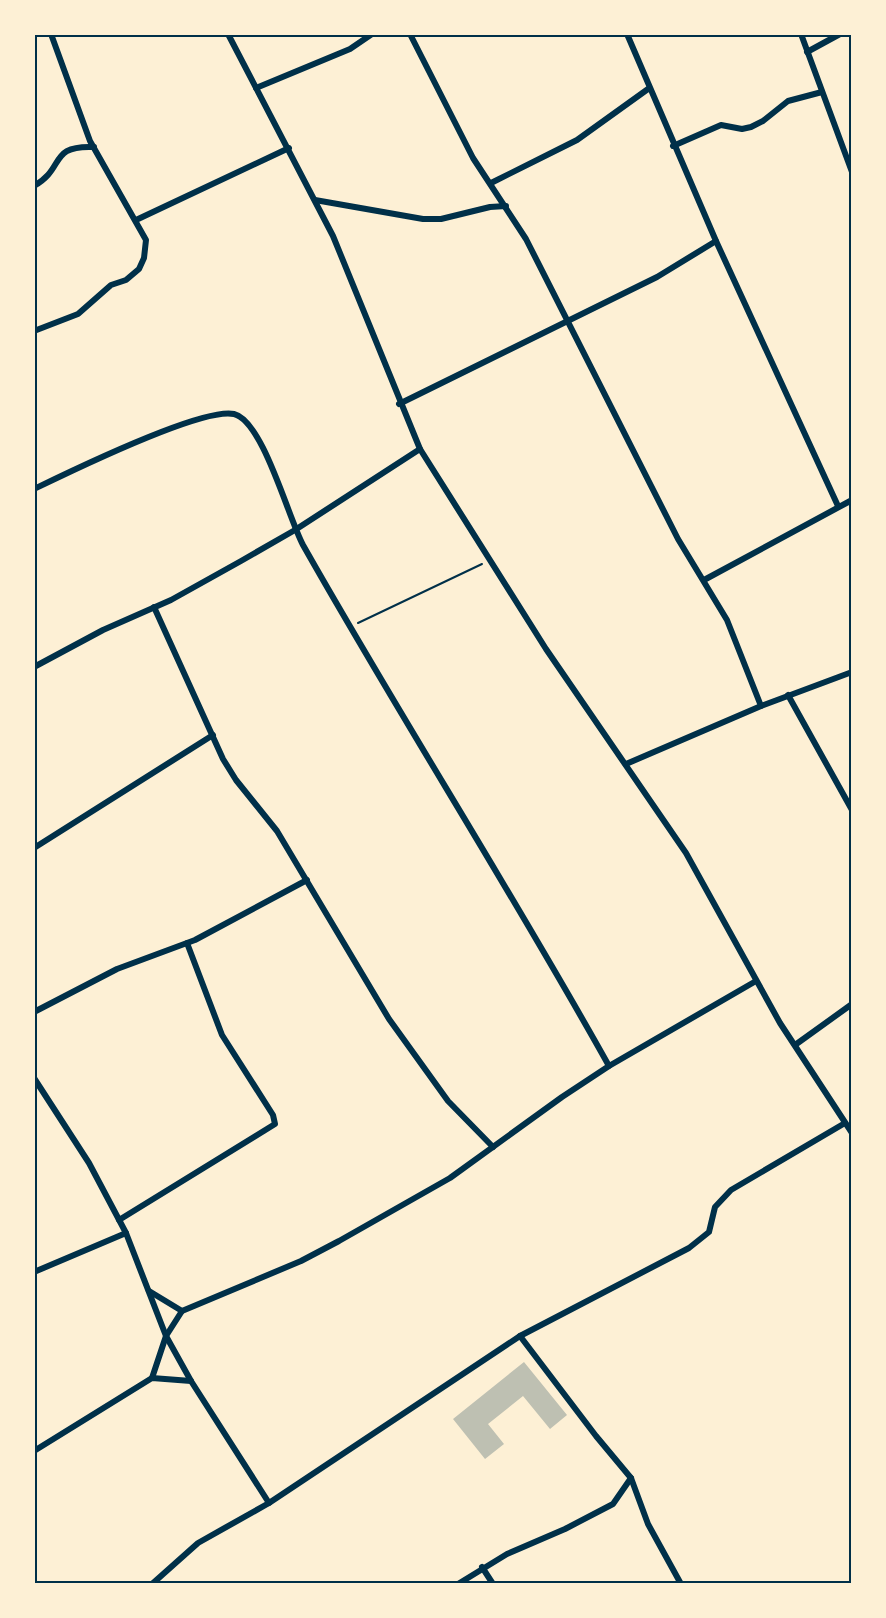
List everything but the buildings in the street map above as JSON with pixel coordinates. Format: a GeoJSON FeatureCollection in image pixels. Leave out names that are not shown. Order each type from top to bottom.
{"type":"FeatureCollection","features":[{"type":"Feature","properties":{"kind":"street"},"geometry":{"type":"LineString","coordinates":[[34,331],[78,314],[111,285],[126,280],[139,269],[144,258],[147,240],[79,116],[51,34]]}},
{"type":"Feature","properties":{"kind":"street"},"geometry":{"type":"LineString","coordinates":[[228,34],[315,200],[364,312],[399,404],[420,449],[488,561],[578,697],[686,853],[756,981],[852,1133]]}},
{"type":"Feature","properties":{"kind":"street"},"geometry":{"type":"LineString","coordinates":[[256,88],[329,58],[372,34]]}},
{"type":"Feature","properties":{"kind":"street"},"geometry":{"type":"LineString","coordinates":[[410,34],[473,158],[506,206],[678,539],[727,620],[761,706]]}},
{"type":"Feature","properties":{"kind":"street"},"geometry":{"type":"LineString","coordinates":[[627,34],[673,146],[838,506]]}},
{"type":"Feature","properties":{"kind":"street"},"geometry":{"type":"LineString","coordinates":[[801,34],[852,172]]}},
{"type":"Feature","properties":{"kind":"street"},"geometry":{"type":"LineString","coordinates":[[807,52],[840,34]]}},
{"type":"Feature","properties":{"kind":"street"},"geometry":{"type":"LineString","coordinates":[[490,183],[577,140],[648,89]]}},
{"type":"Feature","properties":{"kind":"street"},"geometry":{"type":"LineString","coordinates":[[673,146],[721,125],[742,129],[751,127],[764,121],[788,101],[822,92]]}},
{"type":"Feature","properties":{"kind":"street"},"geometry":{"type":"LineString","coordinates":[[34,186],[47,177],[67,149],[76,146],[94,147]]}},
{"type":"Feature","properties":{"kind":"street"},"geometry":{"type":"LineString","coordinates":[[136,220],[289,148]]}},
{"type":"Feature","properties":{"kind":"street"},"geometry":{"type":"LineString","coordinates":[[315,200],[423,219],[449,218],[490,207],[506,206]]}},
{"type":"Feature","properties":{"kind":"street"},"geometry":{"type":"LineString","coordinates":[[399,404],[657,277],[716,241]]}},
{"type":"Feature","properties":{"kind":"street"},"geometry":{"type":"LineString","coordinates":[[34,489],[99,458],[212,414],[233,414],[240,417],[258,436],[295,530],[350,627],[407,726],[510,890],[609,1066]]}},
{"type":"Feature","properties":{"kind":"street"},"geometry":{"type":"LineString","coordinates":[[34,667],[103,630],[154,607],[295,530],[420,449]]}},
{"type":"Feature","properties":{"kind":"street"},"geometry":{"type":"LineString","coordinates":[[704,580],[852,500]]}},
{"type":"Feature","properties":{"kind":"street"},"geometry":{"type":"LineString","coordinates":[[154,607],[236,780],[277,831],[395,1027],[448,1101],[493,1147]]}},
{"type":"Feature","properties":{"kind":"street"},"geometry":{"type":"LineString","coordinates":[[626,764],[788,695],[852,672]]}},
{"type":"Feature","properties":{"kind":"street"},"geometry":{"type":"LineString","coordinates":[[788,695],[852,810]]}},
{"type":"Feature","properties":{"kind":"street"},"geometry":{"type":"LineString","coordinates":[[34,848],[213,735]]}},
{"type":"Feature","properties":{"kind":"street"},"geometry":{"type":"LineString","coordinates":[[34,1012],[117,969],[187,943],[307,880]]}},
{"type":"Feature","properties":{"kind":"street"},"geometry":{"type":"LineString","coordinates":[[119,1221],[275,1124],[273,1115],[220,1029],[187,943]]}},
{"type":"Feature","properties":{"kind":"street"},"geometry":{"type":"LineString","coordinates":[[152,1378],[166,1336],[182,1311],[301,1261],[339,1242],[450,1178],[609,1066],[756,981]]}},
{"type":"Feature","properties":{"kind":"street"},"geometry":{"type":"LineString","coordinates":[[795,1045],[852,1004]]}},
{"type":"Feature","properties":{"kind":"street"},"geometry":{"type":"LineString","coordinates":[[34,1078],[89,1163],[126,1233],[166,1336],[191,1381],[269,1503]]}},
{"type":"Feature","properties":{"kind":"street"},"geometry":{"type":"LineString","coordinates":[[152,1584],[198,1544],[269,1503],[520,1336],[689,1248],[709,1232],[715,1207],[730,1190],[845,1122]]}},
{"type":"Feature","properties":{"kind":"street"},"geometry":{"type":"LineString","coordinates":[[34,1272],[126,1233]]}},
{"type":"Feature","properties":{"kind":"street"},"geometry":{"type":"LineString","coordinates":[[148,1290],[182,1311]]}},
{"type":"Feature","properties":{"kind":"street"},"geometry":{"type":"LineString","coordinates":[[520,1336],[631,1478],[648,1524],[681,1584]]}},
{"type":"Feature","properties":{"kind":"street"},"geometry":{"type":"LineString","coordinates":[[34,1451],[152,1378],[191,1381]]}},
{"type":"Feature","properties":{"kind":"street"},"geometry":{"type":"LineString","coordinates":[[458,1584],[482,1567],[613,1504],[631,1478]]}},
{"type":"Feature","properties":{"kind":"street"},"geometry":{"type":"LineString","coordinates":[[482,1567],[493,1584]]}},
{"type":"Feature","properties":{"kind":"path"},"geometry":{"type":"LineString","coordinates":[[350,627],[488,561]]}}]}
